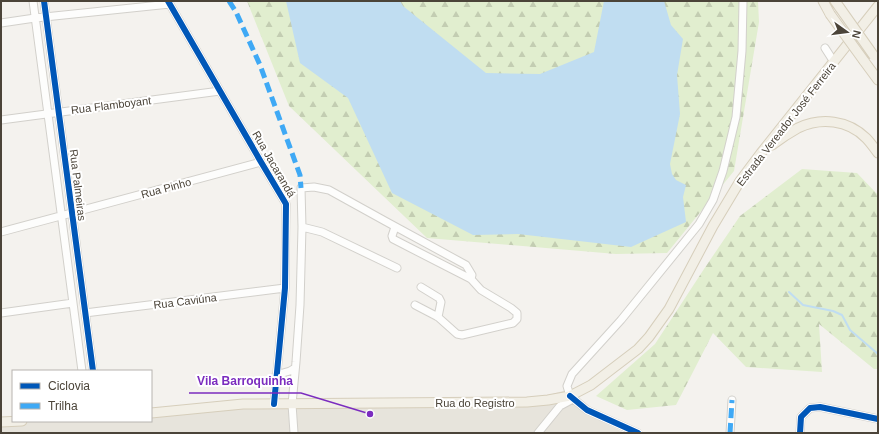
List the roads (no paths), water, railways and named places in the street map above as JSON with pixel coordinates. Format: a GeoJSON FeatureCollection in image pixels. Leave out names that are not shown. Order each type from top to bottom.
{"type":"FeatureCollection","features":[{"type":"Feature","properties":{"kind":"main road"},"geometry":{"type":"LineString","coordinates":[[823,1],[830,14],[878,80]]}},
{"type":"Feature","properties":{"kind":"main road"},"geometry":{"type":"LineString","coordinates":[[869,17],[878,1]]}},
{"type":"Feature","properties":{"kind":"main road"},"geometry":{"type":"LineString","coordinates":[[838,4],[876,58]]}},
{"type":"Feature","properties":{"kind":"main road","name":"Estrada Vereador José Ferreira"},"geometry":{"type":"LineString","coordinates":[[713,226],[740,181],[761,153],[878,6]]}},
{"type":"Feature","properties":{"kind":"main road"},"geometry":{"type":"LineString","coordinates":[[761,153],[798,128],[812,123],[826,121],[841,124],[855,130],[866,138],[878,153]]}},
{"type":"Feature","properties":{"kind":"main road","name":"Rua do Registro"},"geometry":{"type":"LineString","coordinates":[[152,413],[243,404],[527,402],[572,398],[638,349],[649,337],[669,309],[713,226]]}},
{"type":"Feature","properties":{"kind":"main road"},"geometry":{"type":"LineString","coordinates":[[1,422],[12,421]]}},
{"type":"Feature","properties":{"kind":"street","name":"Rua Palmeiras"},"geometry":{"type":"LineString","coordinates":[[33,1],[82,370]]}},
{"type":"Feature","properties":{"kind":"street","name":"Rua Palmeiras"},"geometry":{"type":"LineString","coordinates":[[44,1],[93,370]]}},
{"type":"Feature","properties":{"kind":"street"},"geometry":{"type":"LineString","coordinates":[[633,432],[587,410],[572,398],[567,386],[572,374],[621,320],[699,224],[713,200],[723,171],[736,117],[741,58],[743,1]]}},
{"type":"Feature","properties":{"kind":"street"},"geometry":{"type":"LineString","coordinates":[[1,23],[169,3]]}},
{"type":"Feature","properties":{"kind":"street","name":"Rua Jacarandá"},"geometry":{"type":"LineString","coordinates":[[169,3],[286,204],[285,288],[274,404]]}},
{"type":"Feature","properties":{"kind":"street"},"geometry":{"type":"LineString","coordinates":[[825,48],[834,62]]}},
{"type":"Feature","properties":{"kind":"street","name":"Rua Flamboyant"},"geometry":{"type":"LineString","coordinates":[[1,120],[220,91]]}},
{"type":"Feature","properties":{"kind":"street","name":"Rua Pinho"},"geometry":{"type":"LineString","coordinates":[[1,232],[261,162]]}},
{"type":"Feature","properties":{"kind":"street"},"geometry":{"type":"LineString","coordinates":[[294,433],[292,404],[300,305],[302,227],[301,188],[314,186],[329,190],[466,265],[472,275],[471,279]]}},
{"type":"Feature","properties":{"kind":"street"},"geometry":{"type":"LineString","coordinates":[[302,227],[322,232],[397,268]]}},
{"type":"Feature","properties":{"kind":"street"},"geometry":{"type":"LineString","coordinates":[[395,227],[392,236],[393,239],[471,279],[481,290],[517,313],[517,319],[513,323],[462,335],[457,334],[438,317],[415,305]]}},
{"type":"Feature","properties":{"kind":"street"},"geometry":{"type":"LineString","coordinates":[[421,287],[439,298],[441,302],[438,317]]}},
{"type":"Feature","properties":{"kind":"street","name":"Rua Caviúna"},"geometry":{"type":"LineString","coordinates":[[85,313],[285,288]]}},
{"type":"Feature","properties":{"kind":"street"},"geometry":{"type":"LineString","coordinates":[[1,313],[73,303]]}},
{"type":"Feature","properties":{"kind":"street"},"geometry":{"type":"LineString","coordinates":[[276,375],[295,368]]}},
{"type":"Feature","properties":{"kind":"street"},"geometry":{"type":"LineString","coordinates":[[538,433],[560,406],[572,398]]}},
{"type":"Feature","properties":{"kind":"street"},"geometry":{"type":"LineString","coordinates":[[730,433],[732,400]]}},
{"type":"Feature","properties":{"kind":"street"},"geometry":{"type":"LineString","coordinates":[[800,433],[801,417],[810,408],[820,407],[878,419]]}},
{"type":"Feature","properties":{"kind":"water"},"geometry":{"type":"Polygon","coordinates":[[[286,1],[400,1],[403,6],[486,73],[540,74],[594,52],[604,1],[664,1],[671,25],[683,39],[677,75],[680,114],[670,164],[672,174],[676,180],[686,185],[683,197],[686,222],[631,247],[518,234],[473,235],[392,193],[348,98],[300,63],[286,1]]]}},
{"type":"Feature","properties":{"kind":"waterway"},"geometry":{"type":"LineString","coordinates":[[789,292],[803,305],[833,311],[842,315],[850,330],[878,354]]}},
{"type":"Feature","properties":{"kind":"place","name":"Vila Barroquinha"},"geometry":{"type":"Point","coordinates":[370,414]}}]}
